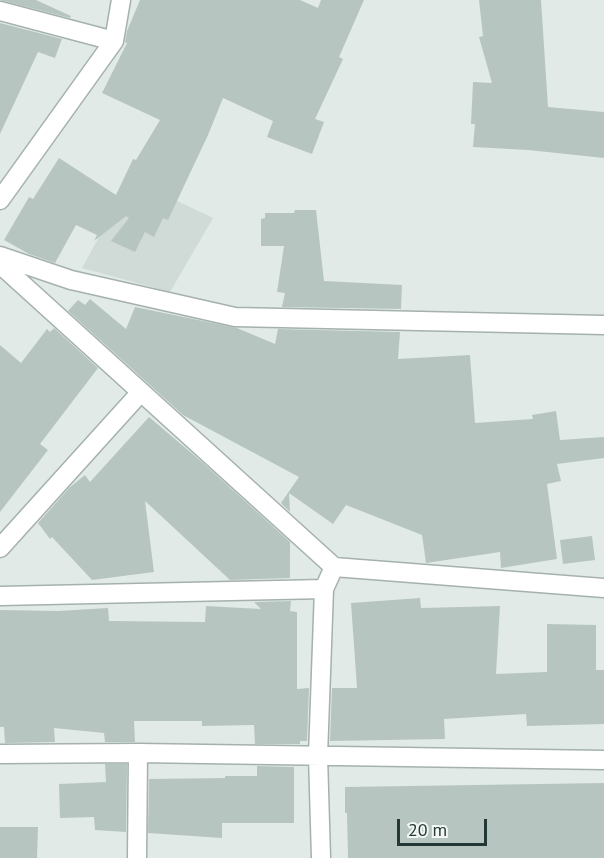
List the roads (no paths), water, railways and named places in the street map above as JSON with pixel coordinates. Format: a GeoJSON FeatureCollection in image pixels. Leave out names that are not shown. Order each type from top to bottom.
{"type":"FeatureCollection","features":[{"type":"Feature","properties":{"kind":"street"},"geometry":{"type":"LineString","coordinates":[[0,200],[114,41],[121,0]]}},
{"type":"Feature","properties":{"kind":"street"},"geometry":{"type":"LineString","coordinates":[[0,11],[114,41]]}},
{"type":"Feature","properties":{"kind":"street"},"geometry":{"type":"LineString","coordinates":[[0,256],[71,280],[235,317],[604,325]]}},
{"type":"Feature","properties":{"kind":"street"},"geometry":{"type":"LineString","coordinates":[[0,264],[334,567],[604,588]]}},
{"type":"Feature","properties":{"kind":"street"},"geometry":{"type":"LineString","coordinates":[[0,548],[141,392]]}},
{"type":"Feature","properties":{"kind":"street"},"geometry":{"type":"LineString","coordinates":[[321,858],[318,756],[324,589],[334,567]]}},
{"type":"Feature","properties":{"kind":"street"},"geometry":{"type":"LineString","coordinates":[[0,596],[324,589]]}},
{"type":"Feature","properties":{"kind":"street"},"geometry":{"type":"LineString","coordinates":[[137,858],[138,753]]}},
{"type":"Feature","properties":{"kind":"street"},"geometry":{"type":"LineString","coordinates":[[0,754],[138,753],[604,760]]}}]}
